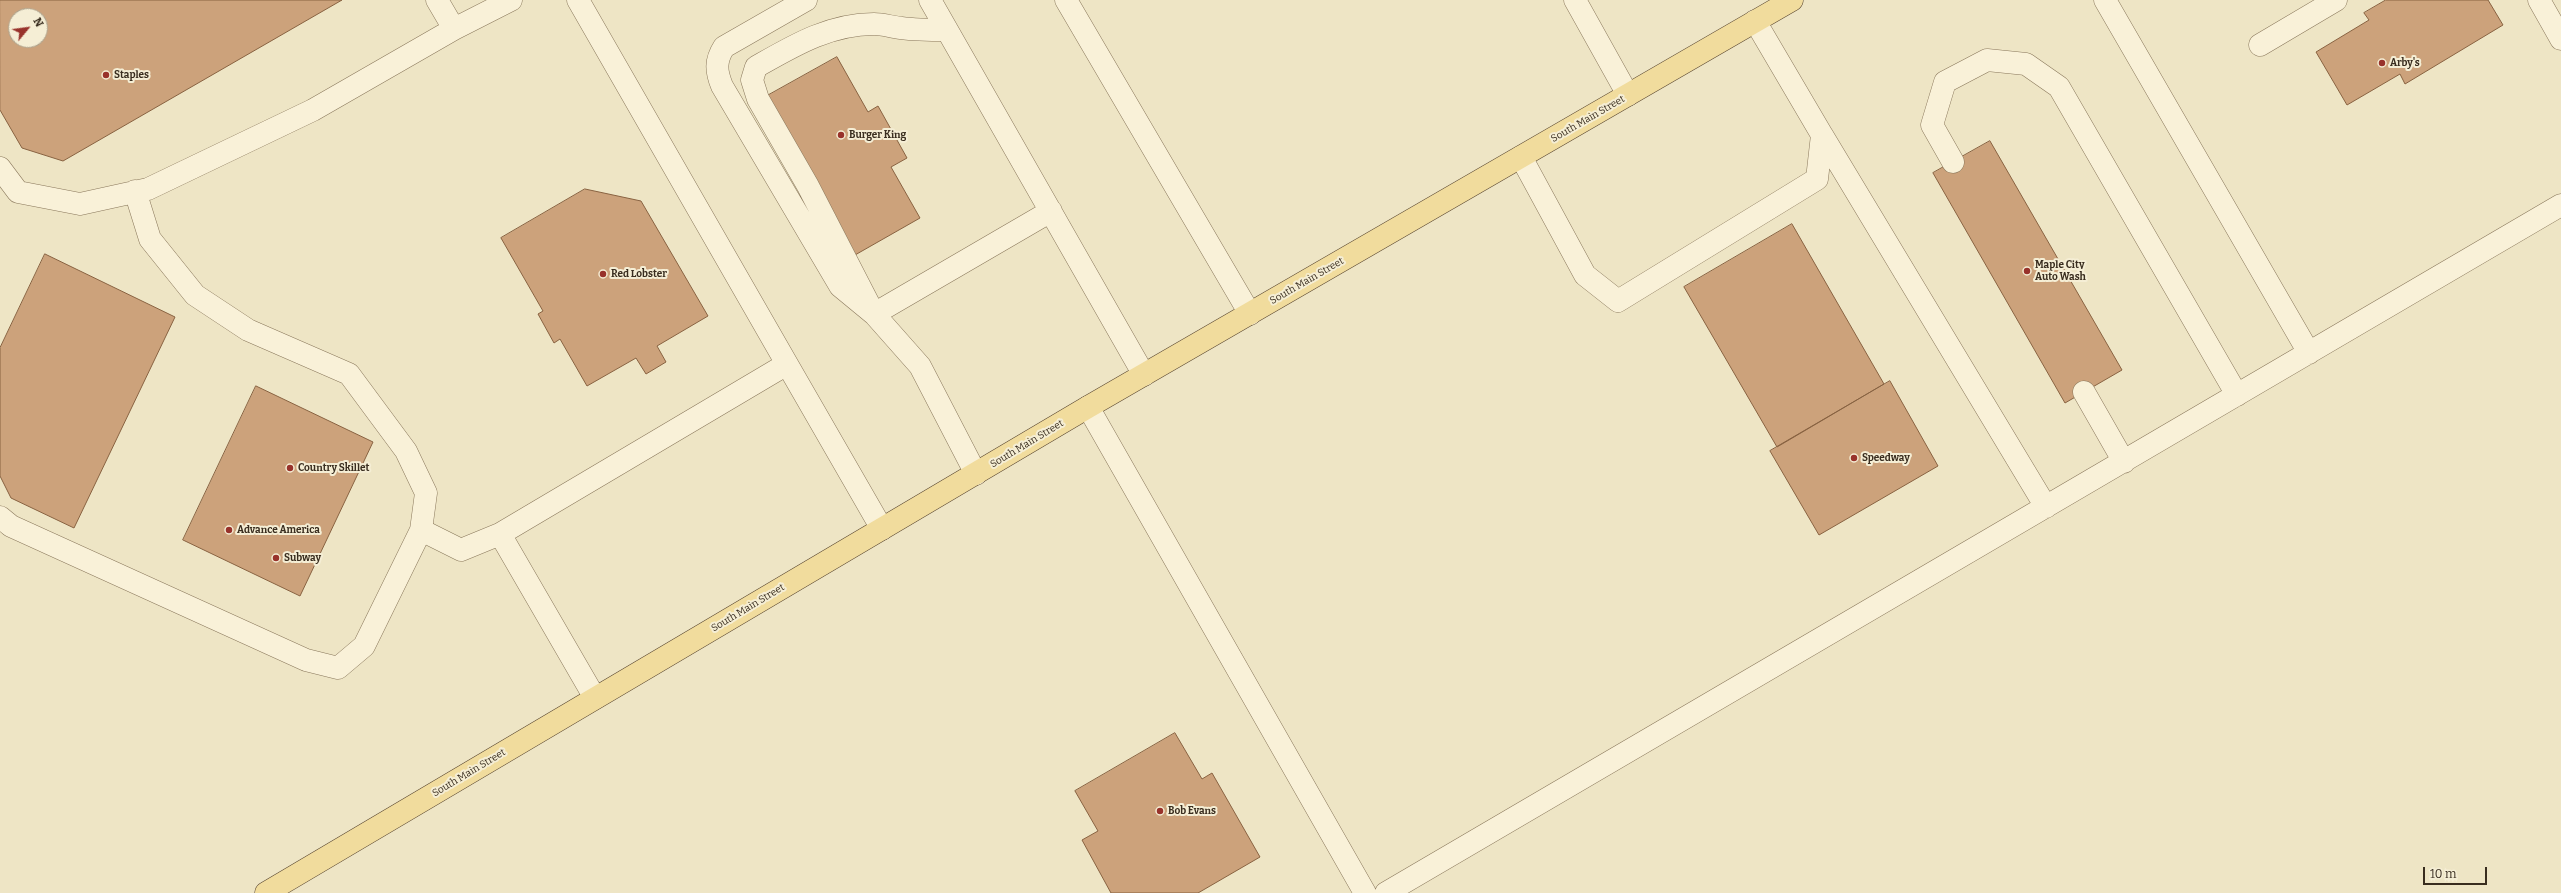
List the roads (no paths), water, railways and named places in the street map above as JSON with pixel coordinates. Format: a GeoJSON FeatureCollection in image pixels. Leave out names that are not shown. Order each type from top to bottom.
{"type":"FeatureCollection","features":[{"type":"Feature","properties":{"kind":"main road","name":"South Main Street"},"geometry":{"type":"LineString","coordinates":[[266,893],[1088,407],[1792,0]]}},
{"type":"Feature","properties":{"kind":"lane"},"geometry":{"type":"LineString","coordinates":[[437,0],[454,29]]}},
{"type":"Feature","properties":{"kind":"lane"},"geometry":{"type":"LineString","coordinates":[[0,168],[18,192],[80,204],[148,189],[313,110],[454,29],[511,0]]}},
{"type":"Feature","properties":{"kind":"lane"},"geometry":{"type":"LineString","coordinates":[[578,0],[882,529]]}},
{"type":"Feature","properties":{"kind":"lane"},"geometry":{"type":"LineString","coordinates":[[806,0],[724,47],[718,56],[716,70],[722,86],[840,286],[874,314],[920,366],[976,474]]}},
{"type":"Feature","properties":{"kind":"lane"},"geometry":{"type":"LineString","coordinates":[[930,0],[1144,375]]}},
{"type":"Feature","properties":{"kind":"lane"},"geometry":{"type":"LineString","coordinates":[[1066,0],[1250,314]]}},
{"type":"Feature","properties":{"kind":"lane"},"geometry":{"type":"LineString","coordinates":[[1575,0],[1628,95]]}},
{"type":"Feature","properties":{"kind":"lane"},"geometry":{"type":"LineString","coordinates":[[2105,0],[2309,353]]}},
{"type":"Feature","properties":{"kind":"lane"},"geometry":{"type":"LineString","coordinates":[[2260,45],[2336,0]]}},
{"type":"Feature","properties":{"kind":"lane"},"geometry":{"type":"LineString","coordinates":[[2539,0],[2561,39]]}},
{"type":"Feature","properties":{"kind":"lane"},"geometry":{"type":"LineString","coordinates":[[1755,21],[2046,507]]}},
{"type":"Feature","properties":{"kind":"lane"},"geometry":{"type":"LineString","coordinates":[[874,314],[808,186],[758,99],[752,80],[756,67],[803,40],[820,33],[849,26],[875,24],[901,28],[947,30]]}},
{"type":"Feature","properties":{"kind":"lane"},"geometry":{"type":"LineString","coordinates":[[1953,162],[1932,125],[1945,82],[1987,60],[2026,64],[2059,87],[2237,395]]}},
{"type":"Feature","properties":{"kind":"lane"},"geometry":{"type":"LineString","coordinates":[[1521,157],[1585,275],[1618,301],[1817,179],[1822,135]]}},
{"type":"Feature","properties":{"kind":"lane"},"geometry":{"type":"LineString","coordinates":[[0,517],[11,526],[306,660],[338,668],[364,646],[421,530],[426,493],[406,451],[349,374],[248,330],[195,296],[150,239],[135,191]]}},
{"type":"Feature","properties":{"kind":"lane"},"geometry":{"type":"LineString","coordinates":[[1386,893],[2561,205]]}},
{"type":"Feature","properties":{"kind":"lane"},"geometry":{"type":"LineString","coordinates":[[874,314],[1051,212]]}},
{"type":"Feature","properties":{"kind":"lane"},"geometry":{"type":"LineString","coordinates":[[421,530],[461,550],[500,534],[787,364]]}},
{"type":"Feature","properties":{"kind":"lane"},"geometry":{"type":"LineString","coordinates":[[2084,392],[2124,462]]}},
{"type":"Feature","properties":{"kind":"lane"},"geometry":{"type":"LineString","coordinates":[[1088,407],[1365,893]]}},
{"type":"Feature","properties":{"kind":"lane"},"geometry":{"type":"LineString","coordinates":[[500,534],[595,698]]}},
{"type":"Feature","properties":{"kind":"place","name":"Arby's"},"geometry":{"type":"Point","coordinates":[2382,63]}},
{"type":"Feature","properties":{"kind":"place","name":"Staples"},"geometry":{"type":"Point","coordinates":[106,75]}},
{"type":"Feature","properties":{"kind":"place","name":"Burger King"},"geometry":{"type":"Point","coordinates":[841,135]}},
{"type":"Feature","properties":{"kind":"place","name":"Maple City Auto Wash"},"geometry":{"type":"Point","coordinates":[2027,271]}},
{"type":"Feature","properties":{"kind":"place","name":"Red Lobster"},"geometry":{"type":"Point","coordinates":[603,274]}},
{"type":"Feature","properties":{"kind":"place","name":"Speedway"},"geometry":{"type":"Point","coordinates":[1854,458]}},
{"type":"Feature","properties":{"kind":"place","name":"Country Skillet"},"geometry":{"type":"Point","coordinates":[290,468]}},
{"type":"Feature","properties":{"kind":"place","name":"Advance America"},"geometry":{"type":"Point","coordinates":[229,530]}},
{"type":"Feature","properties":{"kind":"place","name":"Subway"},"geometry":{"type":"Point","coordinates":[276,558]}},
{"type":"Feature","properties":{"kind":"place","name":"Bob Evans"},"geometry":{"type":"Point","coordinates":[1160,811]}}]}
